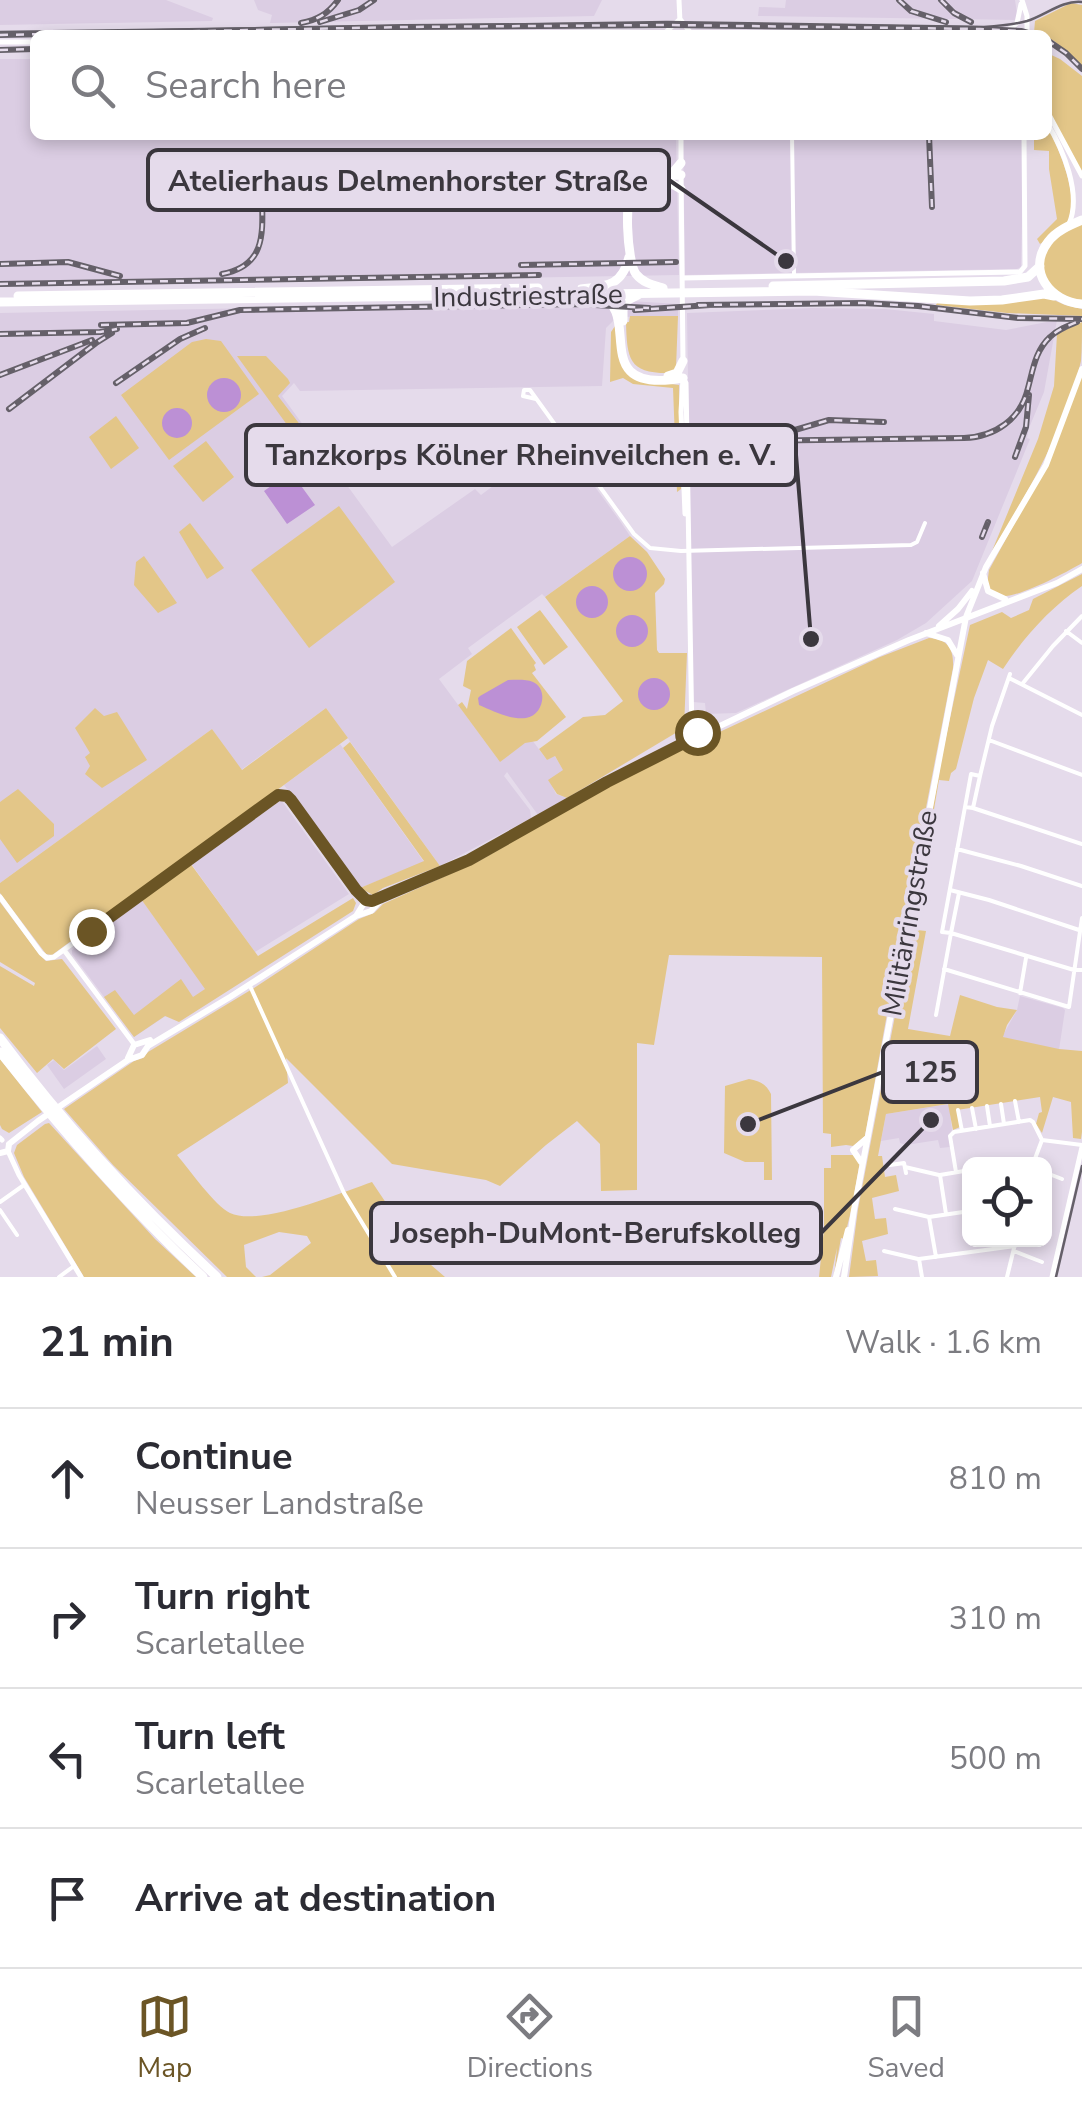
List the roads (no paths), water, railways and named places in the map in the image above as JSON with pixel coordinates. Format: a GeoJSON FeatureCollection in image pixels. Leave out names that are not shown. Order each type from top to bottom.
{"type":"FeatureCollection","features":[{"type":"Feature","properties":{"kind":"highway"},"geometry":{"type":"LineString","coordinates":[[662,290],[644,281],[632,268],[629,191],[640,180],[673,179],[680,163]]}},
{"type":"Feature","properties":{"kind":"highway"},"geometry":{"type":"LineString","coordinates":[[1056,297],[1044,284],[1040,266],[1044,248],[1054,235],[1082,220]]}},
{"type":"Feature","properties":{"kind":"highway"},"geometry":{"type":"LineString","coordinates":[[579,289],[611,284],[625,270],[629,254]]}},
{"type":"Feature","properties":{"kind":"highway","name":"Industriestraße"},"geometry":{"type":"LineString","coordinates":[[0,299],[554,294],[682,287],[1012,280],[1031,276],[1040,266]]}},
{"type":"Feature","properties":{"kind":"highway"},"geometry":{"type":"LineString","coordinates":[[892,295],[910,292],[907,286],[894,283]]}},
{"type":"Feature","properties":{"kind":"highway","name":"Industriestraße"},"geometry":{"type":"LineString","coordinates":[[682,287],[970,301],[1044,294],[1081,305]]}},
{"type":"Feature","properties":{"kind":"highway","name":"Industriestraße"},"geometry":{"type":"LineString","coordinates":[[0,299],[416,288],[662,290]]}},
{"type":"Feature","properties":{"kind":"highway"},"geometry":{"type":"LineString","coordinates":[[662,290],[631,297],[624,305],[619,347],[636,374],[653,380],[684,378]]}},
{"type":"Feature","properties":{"kind":"highway"},"geometry":{"type":"LineString","coordinates":[[554,294],[603,298],[614,306],[621,322],[630,364],[645,374],[684,378]]}},
{"type":"Feature","properties":{"kind":"highway"},"geometry":{"type":"LineString","coordinates":[[670,376],[683,362]]}},
{"type":"Feature","properties":{"kind":"highway"},"geometry":{"type":"LineString","coordinates":[[0,1038],[49,1107]]}},
{"type":"Feature","properties":{"kind":"highway"},"geometry":{"type":"LineString","coordinates":[[0,1052],[132,1208],[203,1277]]}},
{"type":"Feature","properties":{"kind":"highway"},"geometry":{"type":"LineString","coordinates":[[57,1116],[217,1277]]}},
{"type":"Feature","properties":{"kind":"main road"},"geometry":{"type":"LineString","coordinates":[[935,629],[958,609],[982,575],[1046,465],[1082,369]]}},
{"type":"Feature","properties":{"kind":"main road"},"geometry":{"type":"LineString","coordinates":[[4,1145],[135,1051],[250,985],[356,916],[367,904],[469,860],[702,734],[855,663],[1082,570]]}},
{"type":"Feature","properties":{"kind":"main road"},"geometry":{"type":"LineString","coordinates":[[982,575],[988,592],[1011,599]]}},
{"type":"Feature","properties":{"kind":"main road","name":"Militärringstraße"},"geometry":{"type":"LineString","coordinates":[[846,1247],[862,1166],[853,1150],[868,1137],[957,657],[966,617],[982,575]]}},
{"type":"Feature","properties":{"kind":"main road"},"geometry":{"type":"LineString","coordinates":[[926,634],[948,640],[957,657]]}},
{"type":"Feature","properties":{"kind":"main road"},"geometry":{"type":"LineString","coordinates":[[842,1277],[846,1247]]}},
{"type":"Feature","properties":{"kind":"main road"},"geometry":{"type":"LineString","coordinates":[[842,1277],[846,1247]]}},
{"type":"Feature","properties":{"kind":"street"},"geometry":{"type":"LineString","coordinates":[[679,30],[680,0]]}},
{"type":"Feature","properties":{"kind":"street"},"geometry":{"type":"LineString","coordinates":[[1022,1],[1026,30]]}},
{"type":"Feature","properties":{"kind":"street"},"geometry":{"type":"LineString","coordinates":[[1008,30],[1017,23],[1022,1]]}},
{"type":"Feature","properties":{"kind":"street"},"geometry":{"type":"LineString","coordinates":[[667,30],[680,18]]}},
{"type":"Feature","properties":{"kind":"street"},"geometry":{"type":"LineString","coordinates":[[680,18],[689,30]]}},
{"type":"Feature","properties":{"kind":"street"},"geometry":{"type":"LineString","coordinates":[[0,42],[30,42]]}},
{"type":"Feature","properties":{"kind":"street"},"geometry":{"type":"LineString","coordinates":[[1052,120],[1082,176]]}},
{"type":"Feature","properties":{"kind":"street"},"geometry":{"type":"LineString","coordinates":[[1052,132],[1069,174],[1073,216],[1068,226]]}},
{"type":"Feature","properties":{"kind":"street"},"geometry":{"type":"LineString","coordinates":[[680,163],[681,140]]}},
{"type":"Feature","properties":{"kind":"street"},"geometry":{"type":"LineString","coordinates":[[792,140],[794,275]]}},
{"type":"Feature","properties":{"kind":"street","name":"Industriestraße"},"geometry":{"type":"LineString","coordinates":[[682,287],[794,275],[1020,272],[1024,266],[1024,140]]}},
{"type":"Feature","properties":{"kind":"street"},"geometry":{"type":"LineString","coordinates":[[673,179],[686,389],[689,741]]}},
{"type":"Feature","properties":{"kind":"street"},"geometry":{"type":"LineString","coordinates":[[536,399],[641,542],[657,549],[911,546],[917,542],[924,523]]}},
{"type":"Feature","properties":{"kind":"street"},"geometry":{"type":"LineString","coordinates":[[481,485],[495,480],[559,432]]}},
{"type":"Feature","properties":{"kind":"street"},"geometry":{"type":"LineString","coordinates":[[1023,684],[1082,616]]}},
{"type":"Feature","properties":{"kind":"street"},"geometry":{"type":"LineString","coordinates":[[1066,631],[1082,644]]}},
{"type":"Feature","properties":{"kind":"street"},"geometry":{"type":"LineString","coordinates":[[973,808],[1009,676],[1082,715]]}},
{"type":"Feature","properties":{"kind":"street"},"geometry":{"type":"LineString","coordinates":[[690,728],[702,734]]}},
{"type":"Feature","properties":{"kind":"street"},"geometry":{"type":"LineString","coordinates":[[989,740],[1082,775]]}},
{"type":"Feature","properties":{"kind":"street"},"geometry":{"type":"LineString","coordinates":[[980,776],[971,774],[942,932],[1082,970]]}},
{"type":"Feature","properties":{"kind":"street"},"geometry":{"type":"LineString","coordinates":[[0,896],[44,956],[51,958],[278,795],[291,800],[367,904]]}},
{"type":"Feature","properties":{"kind":"street"},"geometry":{"type":"LineString","coordinates":[[965,808],[1082,844]]}},
{"type":"Feature","properties":{"kind":"street"},"geometry":{"type":"LineString","coordinates":[[958,850],[1082,886]]}},
{"type":"Feature","properties":{"kind":"street"},"geometry":{"type":"LineString","coordinates":[[950,890],[1080,930]]}},
{"type":"Feature","properties":{"kind":"street"},"geometry":{"type":"LineString","coordinates":[[936,1015],[959,893]]}},
{"type":"Feature","properties":{"kind":"street"},"geometry":{"type":"LineString","coordinates":[[944,969],[1069,1007],[1082,918]]}},
{"type":"Feature","properties":{"kind":"street"},"geometry":{"type":"LineString","coordinates":[[64,950],[135,1051]]}},
{"type":"Feature","properties":{"kind":"street"},"geometry":{"type":"LineString","coordinates":[[1020,993],[1027,957]]}},
{"type":"Feature","properties":{"kind":"street"},"geometry":{"type":"LineString","coordinates":[[250,985],[344,1193],[395,1277]]}},
{"type":"Feature","properties":{"kind":"street"},"geometry":{"type":"LineString","coordinates":[[1015,1102],[1019,1122]]}},
{"type":"Feature","properties":{"kind":"street"},"geometry":{"type":"LineString","coordinates":[[1001,1104],[1004,1124]]}},
{"type":"Feature","properties":{"kind":"street"},"geometry":{"type":"LineString","coordinates":[[986,1106],[990,1126]]}},
{"type":"Feature","properties":{"kind":"street"},"geometry":{"type":"LineString","coordinates":[[972,1108],[976,1128]]}},
{"type":"Feature","properties":{"kind":"street"},"geometry":{"type":"LineString","coordinates":[[958,1110],[962,1131]]}},
{"type":"Feature","properties":{"kind":"street"},"geometry":{"type":"LineString","coordinates":[[956,1172],[950,1136],[954,1132],[1032,1120],[1042,1140],[1036,1157]]}},
{"type":"Feature","properties":{"kind":"street"},"geometry":{"type":"LineString","coordinates":[[1042,1140],[1082,1146],[1052,1277]]}},
{"type":"Feature","properties":{"kind":"street"},"geometry":{"type":"LineString","coordinates":[[4,1145],[80,1277]]}},
{"type":"Feature","properties":{"kind":"street"},"geometry":{"type":"LineString","coordinates":[[890,1165],[904,1163],[905,1170],[940,1175],[962,1171]]}},
{"type":"Feature","properties":{"kind":"street"},"geometry":{"type":"LineString","coordinates":[[940,1175],[946,1214]]}},
{"type":"Feature","properties":{"kind":"street"},"geometry":{"type":"LineString","coordinates":[[1052,1175],[1062,1178]]}},
{"type":"Feature","properties":{"kind":"street"},"geometry":{"type":"LineString","coordinates":[[0,1202],[24,1184]]}},
{"type":"Feature","properties":{"kind":"street"},"geometry":{"type":"LineString","coordinates":[[895,1209],[930,1217],[962,1212]]}},
{"type":"Feature","properties":{"kind":"street"},"geometry":{"type":"LineString","coordinates":[[0,1210],[17,1236]]}},
{"type":"Feature","properties":{"kind":"street"},"geometry":{"type":"LineString","coordinates":[[930,1217],[936,1257]]}},
{"type":"Feature","properties":{"kind":"street"},"geometry":{"type":"LineString","coordinates":[[884,1251],[919,1259],[1002,1247]]}},
{"type":"Feature","properties":{"kind":"street"},"geometry":{"type":"LineString","coordinates":[[1007,1277],[1014,1247]]}},
{"type":"Feature","properties":{"kind":"street"},"geometry":{"type":"LineString","coordinates":[[1018,1247],[1042,1262]]}},
{"type":"Feature","properties":{"kind":"street"},"geometry":{"type":"LineString","coordinates":[[919,1259],[922,1277]]}},
{"type":"Feature","properties":{"kind":"street"},"geometry":{"type":"LineString","coordinates":[[59,1277],[74,1266]]}},
{"type":"Feature","properties":{"kind":"tram line"},"geometry":{"type":"LineString","coordinates":[[133,30],[667,22],[984,27],[1022,22],[1082,2]]}},
{"type":"Feature","properties":{"kind":"tram line"},"geometry":{"type":"LineString","coordinates":[[0,32],[30,32]]}},
{"type":"Feature","properties":{"kind":"tram line"},"geometry":{"type":"LineString","coordinates":[[1056,1277],[1082,1166]]}},
{"type":"Feature","properties":{"kind":"railway"},"geometry":{"type":"LineString","coordinates":[[301,23],[322,16],[338,0]]}},
{"type":"Feature","properties":{"kind":"railway"},"geometry":{"type":"LineString","coordinates":[[320,22],[359,10],[374,0]]}},
{"type":"Feature","properties":{"kind":"railway"},"geometry":{"type":"LineString","coordinates":[[899,0],[911,11],[946,22]]}},
{"type":"Feature","properties":{"kind":"railway"},"geometry":{"type":"LineString","coordinates":[[941,0],[971,22]]}},
{"type":"Feature","properties":{"kind":"railway"},"geometry":{"type":"LineString","coordinates":[[252,30],[667,25],[1000,30]]}},
{"type":"Feature","properties":{"kind":"railway"},"geometry":{"type":"LineString","coordinates":[[0,35],[30,34]]}},
{"type":"Feature","properties":{"kind":"railway"},"geometry":{"type":"LineString","coordinates":[[1052,43],[1082,69]]}},
{"type":"Feature","properties":{"kind":"railway"},"geometry":{"type":"LineString","coordinates":[[0,50],[30,49]]}},
{"type":"Feature","properties":{"kind":"railway"},"geometry":{"type":"LineString","coordinates":[[929,140],[932,207]]}},
{"type":"Feature","properties":{"kind":"railway"},"geometry":{"type":"LineString","coordinates":[[222,274],[247,264],[254,256],[261,236],[262,199]]}},
{"type":"Feature","properties":{"kind":"railway"},"geometry":{"type":"LineString","coordinates":[[1,264],[68,262],[120,276]]}},
{"type":"Feature","properties":{"kind":"railway"},"geometry":{"type":"LineString","coordinates":[[521,265],[676,262]]}},
{"type":"Feature","properties":{"kind":"railway"},"geometry":{"type":"LineString","coordinates":[[0,284],[539,275]]}},
{"type":"Feature","properties":{"kind":"railway"},"geometry":{"type":"LineString","coordinates":[[698,305],[863,303],[1018,318],[1082,319]]}},
{"type":"Feature","properties":{"kind":"railway"},"geometry":{"type":"LineString","coordinates":[[101,325],[187,323],[240,310],[577,304],[649,308]]}},
{"type":"Feature","properties":{"kind":"railway"},"geometry":{"type":"LineString","coordinates":[[635,310],[710,305]]}},
{"type":"Feature","properties":{"kind":"railway"},"geometry":{"type":"LineString","coordinates":[[746,441],[964,438],[986,434],[1005,424],[1019,409],[1045,342],[1077,322]]}},
{"type":"Feature","properties":{"kind":"railway"},"geometry":{"type":"LineString","coordinates":[[116,383],[180,339],[205,328]]}},
{"type":"Feature","properties":{"kind":"railway"},"geometry":{"type":"LineString","coordinates":[[0,334],[117,329]]}},
{"type":"Feature","properties":{"kind":"railway"},"geometry":{"type":"LineString","coordinates":[[9,409],[112,333]]}},
{"type":"Feature","properties":{"kind":"railway"},"geometry":{"type":"LineString","coordinates":[[0,375],[92,340]]}},
{"type":"Feature","properties":{"kind":"railway"},"geometry":{"type":"LineString","coordinates":[[1015,457],[1026,427],[1029,395]]}},
{"type":"Feature","properties":{"kind":"railway"},"geometry":{"type":"LineString","coordinates":[[788,432],[829,420],[884,422]]}},
{"type":"Feature","properties":{"kind":"railway"},"geometry":{"type":"LineString","coordinates":[[695,441],[757,441]]}},
{"type":"Feature","properties":{"kind":"railway"},"geometry":{"type":"LineString","coordinates":[[982,537],[988,522]]}},
{"type":"Feature","properties":{"kind":"place","name":"Atelierhaus Delmenhorster Straße"},"geometry":{"type":"Point","coordinates":[786,261]}},
{"type":"Feature","properties":{"kind":"place","name":"Tanzkorps Kölner Rheinveilchen e. V."},"geometry":{"type":"Point","coordinates":[811,639]}},
{"type":"Feature","properties":{"kind":"place","name":"Joseph-DuMont-Berufskolleg"},"geometry":{"type":"Point","coordinates":[931,1120]}},
{"type":"Feature","properties":{"kind":"place","name":"125"},"geometry":{"type":"Point","coordinates":[748,1124]}}]}
